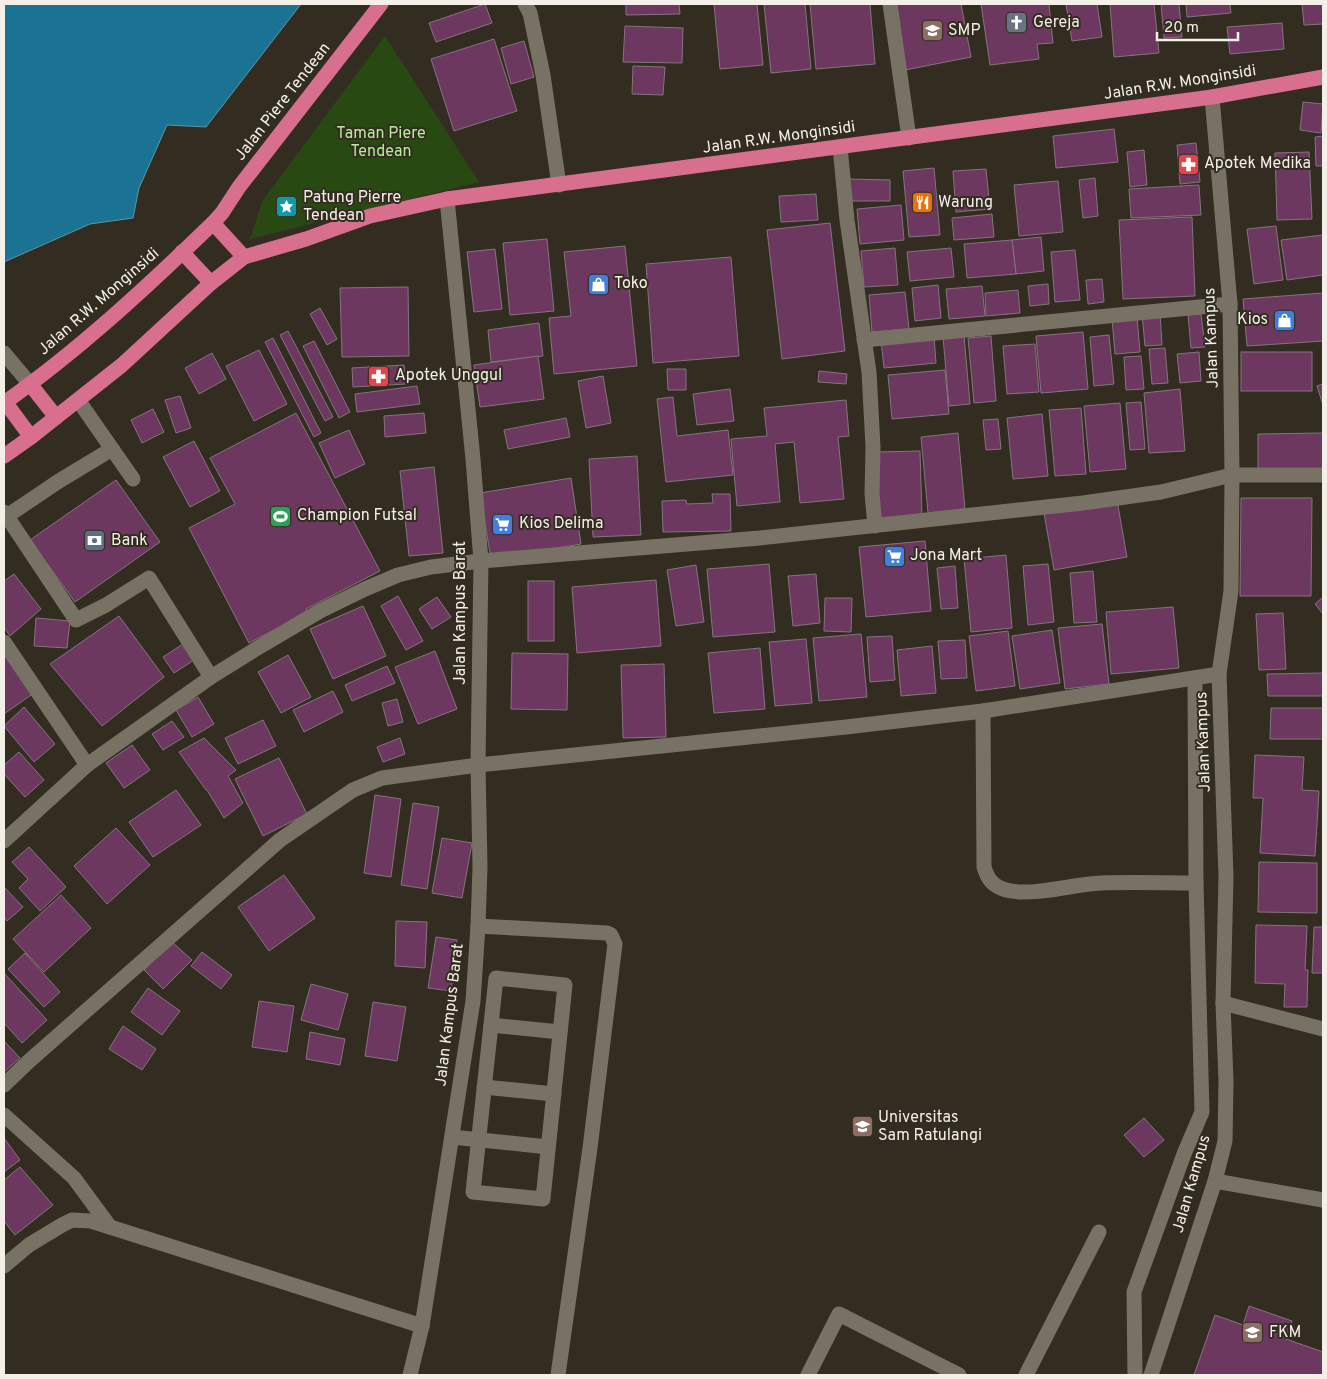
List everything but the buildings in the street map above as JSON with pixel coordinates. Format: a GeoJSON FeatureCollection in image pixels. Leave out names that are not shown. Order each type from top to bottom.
{"type":"FeatureCollection","features":[{"type":"Feature","properties":{"kind":"highway","name":"Jalan Piere Tendean"},"geometry":{"type":"LineString","coordinates":[[214,224],[239,187],[381,4]]}},
{"type":"Feature","properties":{"kind":"highway","name":"Jalan R.W. Monginsidi"},"geometry":{"type":"LineString","coordinates":[[244,257],[306,239],[370,216],[448,199],[1212,97],[1323,77]]}},
{"type":"Feature","properties":{"kind":"highway","name":"Jalan R.W. Monginsidi"},"geometry":{"type":"LineString","coordinates":[[4,401],[30,384],[121,309],[214,224]]}},
{"type":"Feature","properties":{"kind":"highway"},"geometry":{"type":"LineString","coordinates":[[4,456],[122,366],[211,283],[244,257],[214,224]]}},
{"type":"Feature","properties":{"kind":"highway"},"geometry":{"type":"LineString","coordinates":[[182,252],[211,283]]}},
{"type":"Feature","properties":{"kind":"highway"},"geometry":{"type":"LineString","coordinates":[[30,384],[56,417]]}},
{"type":"Feature","properties":{"kind":"highway"},"geometry":{"type":"LineString","coordinates":[[4,401],[31,437]]}},
{"type":"Feature","properties":{"kind":"street"},"geometry":{"type":"LineString","coordinates":[[525,4],[530,13],[543,75],[558,184]]}},
{"type":"Feature","properties":{"kind":"street"},"geometry":{"type":"LineString","coordinates":[[890,4],[909,138]]}},
{"type":"Feature","properties":{"kind":"street","name":"Jalan Kampus"},"geometry":{"type":"LineString","coordinates":[[1151,1375],[1215,1181],[1225,1141],[1226,1081],[1223,1003],[1226,877],[1219,674],[1231,591],[1230,304],[1212,97]]}},
{"type":"Feature","properties":{"kind":"street"},"geometry":{"type":"LineString","coordinates":[[840,148],[847,220],[869,372],[873,438],[872,494],[875,526]]}},
{"type":"Feature","properties":{"kind":"street","name":"Jalan Kampus Barat"},"geometry":{"type":"LineString","coordinates":[[410,1375],[422,1326],[473,1001],[480,867],[478,765],[481,561],[448,199]]}},
{"type":"Feature","properties":{"kind":"street"},"geometry":{"type":"LineString","coordinates":[[864,340],[1230,304]]}},
{"type":"Feature","properties":{"kind":"street"},"geometry":{"type":"LineString","coordinates":[[4,353],[30,384]]}},
{"type":"Feature","properties":{"kind":"street"},"geometry":{"type":"LineString","coordinates":[[78,400],[133,479]]}},
{"type":"Feature","properties":{"kind":"street"},"geometry":{"type":"LineString","coordinates":[[112,449],[5,514],[76,620],[106,605],[149,578],[211,677]]}},
{"type":"Feature","properties":{"kind":"street"},"geometry":{"type":"LineString","coordinates":[[4,841],[87,765],[211,677],[320,611],[398,575],[431,567],[481,561],[750,539],[1082,503],[1161,492],[1232,475],[1323,475]]}},
{"type":"Feature","properties":{"kind":"street"},"geometry":{"type":"LineString","coordinates":[[4,642],[87,765]]}},
{"type":"Feature","properties":{"kind":"street"},"geometry":{"type":"LineString","coordinates":[[4,1086],[34,1056],[280,840],[353,790],[382,778],[478,765],[983,711],[1219,674]]}},
{"type":"Feature","properties":{"kind":"street","name":"Jalan Kampus"},"geometry":{"type":"LineString","coordinates":[[1135,1375],[1134,1292],[1184,1154],[1202,1112],[1196,882],[1195,678]]}},
{"type":"Feature","properties":{"kind":"street"},"geometry":{"type":"LineString","coordinates":[[983,711],[984,867],[987,878],[992,884],[1005,890],[1021,893],[1099,883],[1196,882]]}},
{"type":"Feature","properties":{"kind":"street"},"geometry":{"type":"LineString","coordinates":[[478,926],[607,933],[611,935],[615,944],[590,1148],[558,1375]]}},
{"type":"Feature","properties":{"kind":"street"},"geometry":{"type":"LineString","coordinates":[[496,978],[565,985],[560,1032],[543,1199],[473,1192],[496,978]]}},
{"type":"Feature","properties":{"kind":"street"},"geometry":{"type":"LineString","coordinates":[[1223,1003],[1323,1029]]}},
{"type":"Feature","properties":{"kind":"street"},"geometry":{"type":"LineString","coordinates":[[491,1025],[560,1032]]}},
{"type":"Feature","properties":{"kind":"street"},"geometry":{"type":"LineString","coordinates":[[484,1087],[554,1094]]}},
{"type":"Feature","properties":{"kind":"street"},"geometry":{"type":"LineString","coordinates":[[4,1115],[74,1178],[110,1227]]}},
{"type":"Feature","properties":{"kind":"street"},"geometry":{"type":"LineString","coordinates":[[452,1137],[548,1147]]}},
{"type":"Feature","properties":{"kind":"street"},"geometry":{"type":"LineString","coordinates":[[1215,1181],[1323,1200]]}},
{"type":"Feature","properties":{"kind":"street"},"geometry":{"type":"LineString","coordinates":[[4,1266],[29,1245],[62,1225],[72,1220],[92,1221],[422,1326]]}},
{"type":"Feature","properties":{"kind":"street"},"geometry":{"type":"LineString","coordinates":[[1026,1375],[1099,1232]]}},
{"type":"Feature","properties":{"kind":"street"},"geometry":{"type":"LineString","coordinates":[[808,1375],[839,1314],[959,1375]]}},
{"type":"Feature","properties":{"kind":"green space","name":"Taman Piere Tendean"},"geometry":{"type":"Polygon","coordinates":[[[385,36],[479,182],[250,239],[263,200],[385,36]]]}},
{"type":"Feature","properties":{"kind":"water"},"geometry":{"type":"Polygon","coordinates":[[[4,4],[301,4],[206,127],[167,125],[139,188],[133,218],[90,224],[4,262],[4,4]]]}},
{"type":"Feature","properties":{"kind":"place","name":"Gereja"},"geometry":{"type":"Point","coordinates":[1017,23]}},
{"type":"Feature","properties":{"kind":"place","name":"SMP"},"geometry":{"type":"Point","coordinates":[932,31]}},
{"type":"Feature","properties":{"kind":"place","name":"Apotek Medika"},"geometry":{"type":"Point","coordinates":[1188,164]}},
{"type":"Feature","properties":{"kind":"place","name":"Warung"},"geometry":{"type":"Point","coordinates":[922,203]}},
{"type":"Feature","properties":{"kind":"place","name":"Patung Pierre Tendean"},"geometry":{"type":"Point","coordinates":[287,207]}},
{"type":"Feature","properties":{"kind":"place","name":"Toko"},"geometry":{"type":"Point","coordinates":[598,284]}},
{"type":"Feature","properties":{"kind":"place","name":"Kios"},"geometry":{"type":"Point","coordinates":[1284,320]}},
{"type":"Feature","properties":{"kind":"place","name":"Apotek Unggul"},"geometry":{"type":"Point","coordinates":[379,376]}},
{"type":"Feature","properties":{"kind":"place","name":"Champion Futsal"},"geometry":{"type":"Point","coordinates":[281,516]}},
{"type":"Feature","properties":{"kind":"place","name":"Kios Delima"},"geometry":{"type":"Point","coordinates":[503,524]}},
{"type":"Feature","properties":{"kind":"place","name":"Bank"},"geometry":{"type":"Point","coordinates":[95,541]}},
{"type":"Feature","properties":{"kind":"place","name":"Jona Mart"},"geometry":{"type":"Point","coordinates":[894,556]}},
{"type":"Feature","properties":{"kind":"place","name":"Universitas Sam Ratulangi"},"geometry":{"type":"Point","coordinates":[862,1127]}},
{"type":"Feature","properties":{"kind":"place","name":"FKM"},"geometry":{"type":"Point","coordinates":[1253,1333]}}]}
